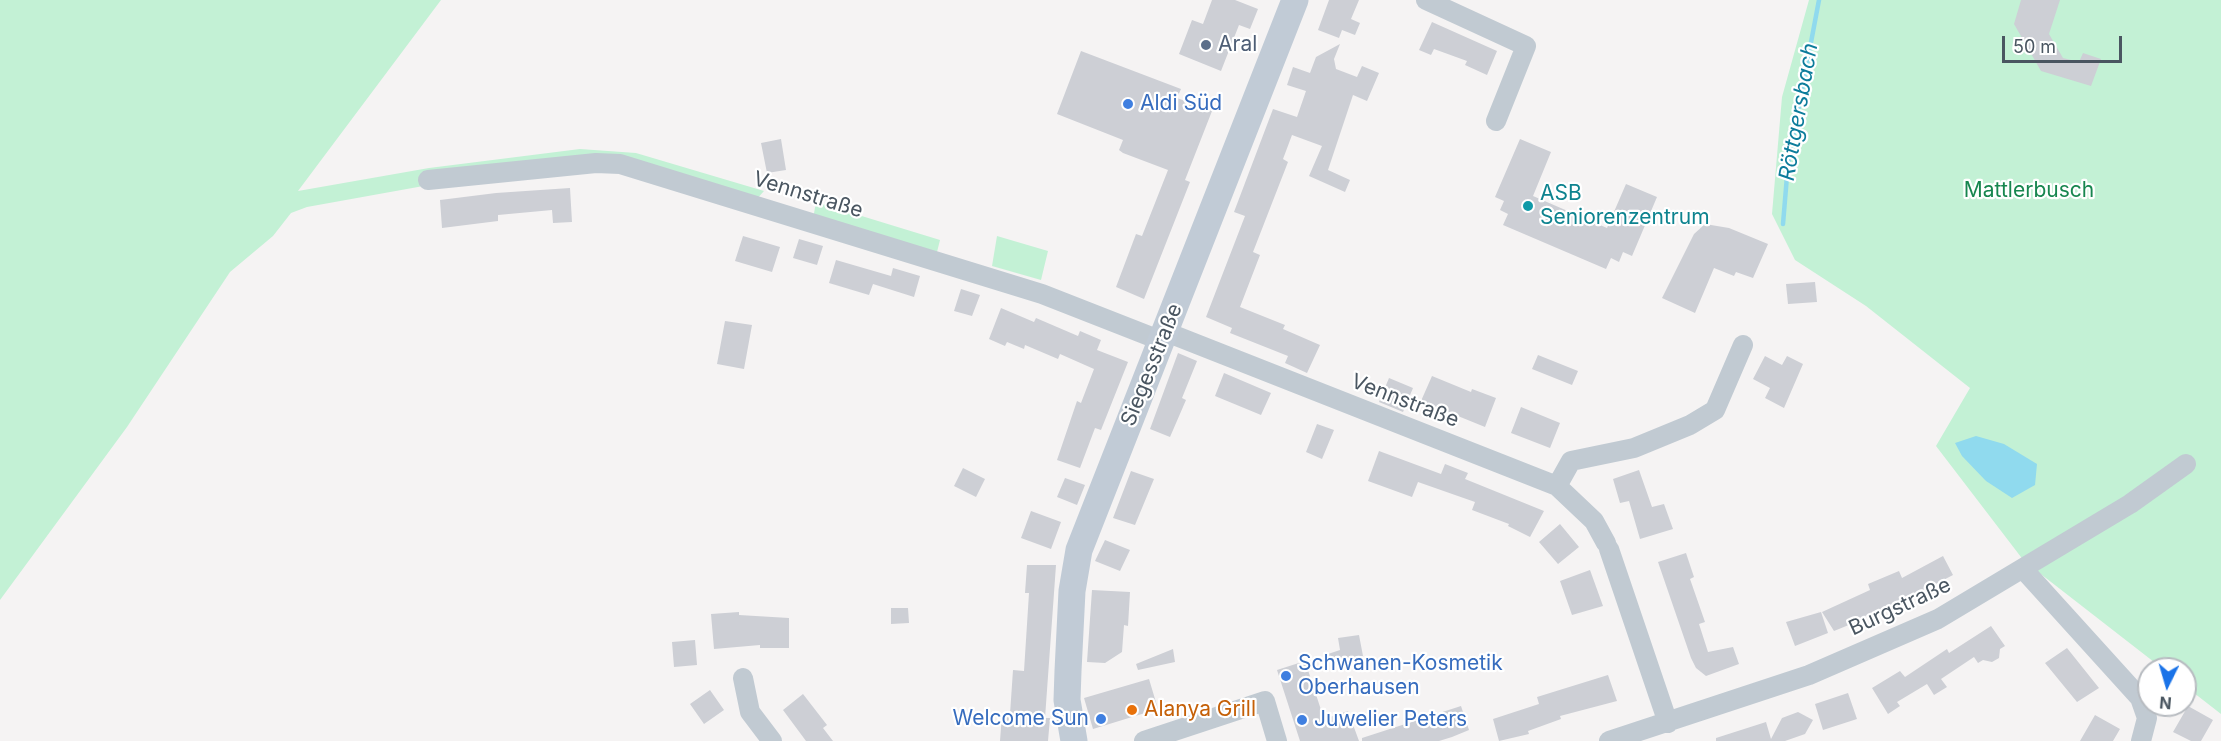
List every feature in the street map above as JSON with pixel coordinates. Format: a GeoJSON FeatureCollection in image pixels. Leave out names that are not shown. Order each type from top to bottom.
{"type":"FeatureCollection","features":[{"type":"Feature","properties":{"kind":"main road","name":"Siegesstraße"},"geometry":{"type":"LineString","coordinates":[[1074,741],[1067,700],[1075,564],[1094,507],[1164,337],[1295,0]]}},
{"type":"Feature","properties":{"kind":"street"},"geometry":{"type":"LineString","coordinates":[[1426,0],[1526,46],[1496,121]]}},
{"type":"Feature","properties":{"kind":"street","name":"Vennstraße"},"geometry":{"type":"LineString","coordinates":[[428,180],[596,163],[621,164],[1042,294],[1164,337],[1557,486],[1594,521],[1607,546],[1668,723]]}},
{"type":"Feature","properties":{"kind":"street"},"geometry":{"type":"LineString","coordinates":[[1557,486],[1571,461],[1634,448],[1690,425],[1715,410],[1743,345]]}},
{"type":"Feature","properties":{"kind":"street","name":"Burgstraße"},"geometry":{"type":"LineString","coordinates":[[1609,741],[1809,675],[1938,619],[2024,570],[2130,504],[2186,464]]}},
{"type":"Feature","properties":{"kind":"street"},"geometry":{"type":"LineString","coordinates":[[2024,570],[2140,698],[2147,718],[2141,741]]}},
{"type":"Feature","properties":{"kind":"street"},"geometry":{"type":"LineString","coordinates":[[743,678],[750,712],[772,741]]}},
{"type":"Feature","properties":{"kind":"street"},"geometry":{"type":"LineString","coordinates":[[1144,741],[1265,701],[1277,741]]}},
{"type":"Feature","properties":{"kind":"green space"},"geometry":{"type":"Polygon","coordinates":[[[0,0],[441,0],[298,191],[429,168],[580,149],[636,153],[764,191],[755,201],[646,167],[429,185],[307,207],[291,213],[273,236],[230,272],[127,427],[0,600],[0,0]]]}},
{"type":"Feature","properties":{"kind":"green space","name":"Mattlerbusch"},"geometry":{"type":"Polygon","coordinates":[[[1809,0],[2221,0],[2221,714],[2197,695],[2197,657],[2148,657],[2024,561],[1936,446],[1970,388],[1866,306],[1795,260],[1772,214],[1782,97],[1809,0]]]}},
{"type":"Feature","properties":{"kind":"green space"},"geometry":{"type":"Polygon","coordinates":[[[816,202],[940,240],[936,256],[813,219],[816,202]]]}},
{"type":"Feature","properties":{"kind":"green space"},"geometry":{"type":"Polygon","coordinates":[[[997,236],[1048,251],[1041,280],[992,266],[997,236]]]}},
{"type":"Feature","properties":{"kind":"water"},"geometry":{"type":"Polygon","coordinates":[[[1976,436],[2004,444],[2037,464],[2035,485],[2012,498],[1986,481],[1962,456],[1955,443],[1976,436]]]}},
{"type":"Feature","properties":{"kind":"building"},"geometry":{"type":"Polygon","coordinates":[[[1212,0],[1235,0],[1258,9],[1250,29],[1239,25],[1221,71],[1179,54],[1192,20],[1203,24],[1212,0]]]}},
{"type":"Feature","properties":{"kind":"building"},"geometry":{"type":"Polygon","coordinates":[[[1329,0],[1359,0],[1351,19],[1360,23],[1355,35],[1342,30],[1339,38],[1318,30],[1329,0]]]}},
{"type":"Feature","properties":{"kind":"building"},"geometry":{"type":"Polygon","coordinates":[[[2021,0],[2060,0],[2049,34],[2063,58],[2079,62],[2083,53],[2101,59],[2091,86],[2041,71],[2014,24],[2021,0]]]}},
{"type":"Feature","properties":{"kind":"building"},"geometry":{"type":"Polygon","coordinates":[[[1432,22],[1497,51],[1487,75],[1465,65],[1467,61],[1434,49],[1431,55],[1419,50],[1432,22]]]}},
{"type":"Feature","properties":{"kind":"building"},"geometry":{"type":"Polygon","coordinates":[[[1340,44],[1334,59],[1336,69],[1357,77],[1362,66],[1379,73],[1367,101],[1353,95],[1328,170],[1350,180],[1345,192],[1309,176],[1322,146],[1292,135],[1283,159],[1288,162],[1253,252],[1260,255],[1240,307],[1285,325],[1283,329],[1320,345],[1307,373],[1285,363],[1288,356],[1230,333],[1232,328],[1206,317],[1245,216],[1234,212],[1273,109],[1297,117],[1306,91],[1287,85],[1293,67],[1310,73],[1316,57],[1340,44]]]}},
{"type":"Feature","properties":{"kind":"building","name":"Aldi Süd"},"geometry":{"type":"Polygon","coordinates":[[[1081,51],[1181,89],[1177,98],[1212,111],[1185,180],[1190,182],[1144,299],[1116,287],[1136,234],[1142,236],[1168,170],[1123,153],[1119,150],[1123,140],[1057,114],[1081,51]]]}},
{"type":"Feature","properties":{"kind":"building"},"geometry":{"type":"Polygon","coordinates":[[[781,139],[786,170],[767,173],[761,143],[781,139]]]}},
{"type":"Feature","properties":{"kind":"building","name":"ASB Seniorenzentrum"},"geometry":{"type":"Polygon","coordinates":[[[1520,139],[1551,152],[1533,196],[1607,228],[1626,184],[1657,197],[1632,256],[1623,252],[1619,262],[1611,258],[1606,269],[1503,225],[1508,214],[1500,210],[1504,201],[1495,197],[1520,139]]]}},
{"type":"Feature","properties":{"kind":"building"},"geometry":{"type":"Polygon","coordinates":[[[570,188],[572,222],[553,223],[552,210],[498,215],[498,221],[442,228],[440,200],[496,193],[570,188]]]}},
{"type":"Feature","properties":{"kind":"building","name":"ASB Seniorenzentrum"},"geometry":{"type":"Polygon","coordinates":[[[1705,224],[1729,228],[1768,244],[1753,278],[1736,272],[1734,276],[1714,268],[1695,313],[1662,298],[1694,234],[1705,224]]]}},
{"type":"Feature","properties":{"kind":"building"},"geometry":{"type":"Polygon","coordinates":[[[743,236],[780,247],[772,272],[735,261],[743,236]]]}},
{"type":"Feature","properties":{"kind":"building"},"geometry":{"type":"Polygon","coordinates":[[[799,239],[823,246],[817,265],[793,258],[799,239]]]}},
{"type":"Feature","properties":{"kind":"building"},"geometry":{"type":"Polygon","coordinates":[[[836,260],[891,276],[893,268],[920,276],[914,297],[873,284],[869,295],[829,283],[836,260]]]}},
{"type":"Feature","properties":{"kind":"building"},"geometry":{"type":"Polygon","coordinates":[[[1815,282],[1817,302],[1788,304],[1786,284],[1815,282]]]}},
{"type":"Feature","properties":{"kind":"building"},"geometry":{"type":"Polygon","coordinates":[[[961,289],[980,295],[972,316],[954,311],[961,289]]]}},
{"type":"Feature","properties":{"kind":"building"},"geometry":{"type":"Polygon","coordinates":[[[1001,308],[1034,322],[1036,318],[1078,336],[1080,331],[1101,340],[1097,350],[1128,362],[1101,430],[1095,428],[1080,468],[1057,460],[1077,401],[1081,403],[1094,369],[1060,354],[1058,359],[1025,345],[1024,349],[1007,342],[1005,346],[989,339],[1001,308]]]}},
{"type":"Feature","properties":{"kind":"building"},"geometry":{"type":"Polygon","coordinates":[[[725,321],[752,325],[744,369],[717,364],[725,321]]]}},
{"type":"Feature","properties":{"kind":"building"},"geometry":{"type":"Polygon","coordinates":[[[1178,353],[1197,361],[1182,398],[1186,400],[1170,437],[1150,429],[1178,353]]]}},
{"type":"Feature","properties":{"kind":"building"},"geometry":{"type":"Polygon","coordinates":[[[1538,355],[1578,371],[1572,385],[1532,369],[1538,355]]]}},
{"type":"Feature","properties":{"kind":"building"},"geometry":{"type":"Polygon","coordinates":[[[1765,356],[1782,365],[1787,356],[1803,364],[1784,408],[1765,398],[1770,388],[1753,379],[1765,356]]]}},
{"type":"Feature","properties":{"kind":"building"},"geometry":{"type":"Polygon","coordinates":[[[1224,373],[1271,393],[1261,415],[1215,396],[1224,373]]]}},
{"type":"Feature","properties":{"kind":"building"},"geometry":{"type":"Polygon","coordinates":[[[1432,376],[1471,392],[1472,389],[1496,398],[1485,427],[1421,401],[1432,376]]]}},
{"type":"Feature","properties":{"kind":"building"},"geometry":{"type":"Polygon","coordinates":[[[1389,378],[1413,388],[1403,412],[1379,402],[1389,378]]]}},
{"type":"Feature","properties":{"kind":"building"},"geometry":{"type":"Polygon","coordinates":[[[1521,407],[1560,423],[1550,448],[1511,433],[1521,407]]]}},
{"type":"Feature","properties":{"kind":"building"},"geometry":{"type":"Polygon","coordinates":[[[1317,424],[1334,430],[1322,459],[1306,452],[1317,424]]]}},
{"type":"Feature","properties":{"kind":"building"},"geometry":{"type":"Polygon","coordinates":[[[1379,451],[1441,474],[1445,464],[1468,473],[1465,479],[1544,511],[1530,537],[1508,526],[1509,524],[1472,510],[1475,502],[1418,482],[1412,497],[1368,481],[1379,451]]]}},
{"type":"Feature","properties":{"kind":"building"},"geometry":{"type":"Polygon","coordinates":[[[963,468],[985,479],[976,497],[954,486],[963,468]]]}},
{"type":"Feature","properties":{"kind":"building"},"geometry":{"type":"Polygon","coordinates":[[[1639,470],[1652,507],[1664,504],[1673,529],[1640,539],[1629,501],[1620,503],[1613,479],[1639,470]]]}},
{"type":"Feature","properties":{"kind":"building"},"geometry":{"type":"Polygon","coordinates":[[[1131,471],[1154,479],[1135,525],[1113,518],[1131,471]]]}},
{"type":"Feature","properties":{"kind":"building"},"geometry":{"type":"Polygon","coordinates":[[[1065,478],[1085,485],[1077,505],[1057,497],[1065,478]]]}},
{"type":"Feature","properties":{"kind":"building"},"geometry":{"type":"Polygon","coordinates":[[[1031,511],[1061,522],[1051,549],[1021,538],[1031,511]]]}},
{"type":"Feature","properties":{"kind":"building"},"geometry":{"type":"Polygon","coordinates":[[[1560,524],[1579,547],[1558,564],[1539,542],[1560,524]]]}},
{"type":"Feature","properties":{"kind":"building"},"geometry":{"type":"Polygon","coordinates":[[[1105,540],[1130,550],[1120,571],[1095,561],[1105,540]]]}},
{"type":"Feature","properties":{"kind":"building"},"geometry":{"type":"Polygon","coordinates":[[[1686,553],[1694,577],[1690,579],[1705,622],[1699,624],[1708,652],[1733,647],[1739,664],[1706,676],[1696,668],[1691,658],[1658,562],[1686,553]]]}},
{"type":"Feature","properties":{"kind":"building"},"geometry":{"type":"Polygon","coordinates":[[[1943,556],[1953,575],[1907,599],[1865,616],[1866,618],[1834,631],[1822,612],[1870,590],[1868,584],[1899,571],[1902,578],[1943,556]]]}},
{"type":"Feature","properties":{"kind":"building"},"geometry":{"type":"Polygon","coordinates":[[[1027,565],[1056,565],[1045,718],[1050,718],[1048,741],[1000,741],[1002,714],[1010,714],[1013,670],[1024,671],[1029,593],[1025,593],[1027,565]]]}},
{"type":"Feature","properties":{"kind":"building"},"geometry":{"type":"Polygon","coordinates":[[[1590,570],[1603,606],[1572,615],[1560,581],[1590,570]]]}},
{"type":"Feature","properties":{"kind":"building"},"geometry":{"type":"Polygon","coordinates":[[[1092,590],[1130,592],[1128,626],[1124,625],[1122,652],[1105,663],[1087,662],[1092,590]]]}},
{"type":"Feature","properties":{"kind":"building"},"geometry":{"type":"Polygon","coordinates":[[[891,608],[908,608],[909,623],[891,624],[891,608]]]}},
{"type":"Feature","properties":{"kind":"building"},"geometry":{"type":"Polygon","coordinates":[[[739,612],[739,615],[789,618],[789,648],[760,648],[760,645],[714,649],[711,614],[739,612]]]}},
{"type":"Feature","properties":{"kind":"building"},"geometry":{"type":"Polygon","coordinates":[[[1821,612],[1828,633],[1795,646],[1786,622],[1821,612]]]}},
{"type":"Feature","properties":{"kind":"building"},"geometry":{"type":"Polygon","coordinates":[[[1991,626],[2005,646],[2000,649],[1999,658],[1992,662],[1983,660],[1978,663],[1974,657],[1941,679],[1947,687],[1934,695],[1927,684],[1897,702],[1900,706],[1888,714],[1872,688],[1900,671],[1905,677],[1947,649],[1949,653],[1991,626]]]}},
{"type":"Feature","properties":{"kind":"building"},"geometry":{"type":"Polygon","coordinates":[[[1359,635],[1363,656],[1327,662],[1325,655],[1340,650],[1338,638],[1359,635]]]}},
{"type":"Feature","properties":{"kind":"building"},"geometry":{"type":"Polygon","coordinates":[[[695,640],[697,665],[674,667],[672,642],[695,640]]]}},
{"type":"Feature","properties":{"kind":"building"},"geometry":{"type":"Polygon","coordinates":[[[2067,648],[2099,688],[2077,702],[2045,663],[2067,648]]]}},
{"type":"Feature","properties":{"kind":"building"},"geometry":{"type":"Polygon","coordinates":[[[1173,649],[1175,662],[1138,670],[1136,664],[1173,649]]]}},
{"type":"Feature","properties":{"kind":"building"},"geometry":{"type":"Polygon","coordinates":[[[1305,661],[1324,719],[1348,711],[1359,741],[1300,741],[1277,670],[1305,661]]]}},
{"type":"Feature","properties":{"kind":"building"},"geometry":{"type":"Polygon","coordinates":[[[1608,675],[1617,701],[1560,716],[1561,719],[1528,731],[1529,734],[1499,741],[1493,719],[1539,704],[1537,697],[1608,675]]]}},
{"type":"Feature","properties":{"kind":"building"},"geometry":{"type":"Polygon","coordinates":[[[1149,679],[1158,709],[1093,729],[1084,698],[1149,679]]]}},
{"type":"Feature","properties":{"kind":"building"},"geometry":{"type":"Polygon","coordinates":[[[710,690],[724,710],[704,724],[690,704],[710,690]]]}},
{"type":"Feature","properties":{"kind":"building"},"geometry":{"type":"Polygon","coordinates":[[[1848,693],[1857,719],[1823,730],[1815,704],[1848,693]]]}},
{"type":"Feature","properties":{"kind":"building"},"geometry":{"type":"Polygon","coordinates":[[[803,694],[827,725],[823,728],[833,741],[806,741],[783,710],[803,694]]]}},
{"type":"Feature","properties":{"kind":"building"},"geometry":{"type":"Polygon","coordinates":[[[1461,706],[1469,730],[1452,737],[1439,741],[1362,741],[1362,738],[1461,706]]]}},
{"type":"Feature","properties":{"kind":"building"},"geometry":{"type":"Polygon","coordinates":[[[2197,711],[2213,720],[2201,741],[2191,741],[2173,732],[2182,717],[2197,717],[2197,711]]]}},
{"type":"Feature","properties":{"kind":"building"},"geometry":{"type":"Polygon","coordinates":[[[1798,712],[1813,720],[1805,734],[1785,741],[1716,741],[1716,738],[1766,722],[1771,739],[1782,718],[1798,712]]]}},
{"type":"Feature","properties":{"kind":"building"},"geometry":{"type":"Polygon","coordinates":[[[2095,715],[2120,729],[2113,741],[2080,741],[2095,715]]]}},
{"type":"Feature","properties":{"kind":"waterway","name":"Röttgersbach"},"geometry":{"type":"LineString","coordinates":[[1783,224],[1788,164],[1819,0]]}},
{"type":"Feature","properties":{"kind":"place","name":"Aral"},"geometry":{"type":"Point","coordinates":[1206,45]}},
{"type":"Feature","properties":{"kind":"place","name":"Aldi Süd"},"geometry":{"type":"Point","coordinates":[1128,104]}},
{"type":"Feature","properties":{"kind":"place","name":"ASB Seniorenzentrum"},"geometry":{"type":"Point","coordinates":[1528,206]}},
{"type":"Feature","properties":{"kind":"place","name":"Schwanen-Kosmetik Oberhausen"},"geometry":{"type":"Point","coordinates":[1286,676]}},
{"type":"Feature","properties":{"kind":"place","name":"Alanya Grill"},"geometry":{"type":"Point","coordinates":[1132,710]}},
{"type":"Feature","properties":{"kind":"place","name":"Welcome Sun"},"geometry":{"type":"Point","coordinates":[1101,719]}},
{"type":"Feature","properties":{"kind":"place","name":"Juwelier Peters"},"geometry":{"type":"Point","coordinates":[1302,720]}}]}
